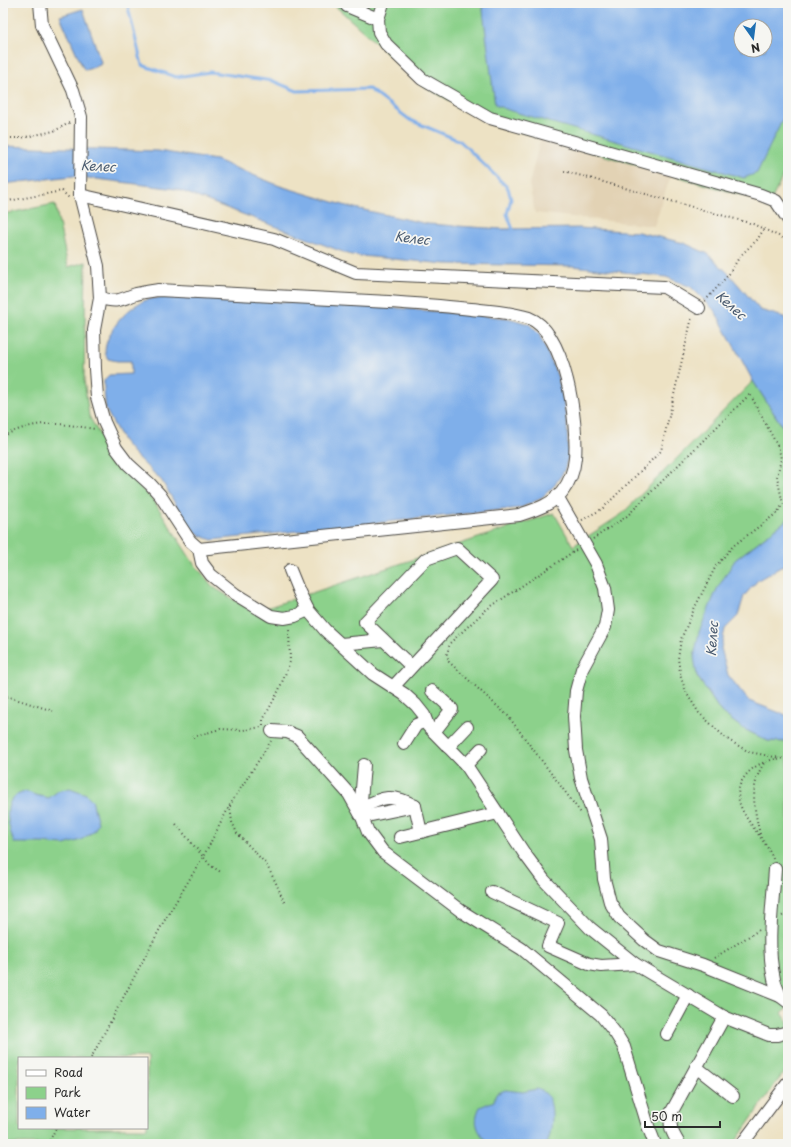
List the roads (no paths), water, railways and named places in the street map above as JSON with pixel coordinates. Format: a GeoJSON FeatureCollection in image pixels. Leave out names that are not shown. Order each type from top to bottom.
{"type":"FeatureCollection","features":[{"type":"Feature","properties":{"kind":"street"},"geometry":{"type":"LineString","coordinates":[[40,3],[42,25],[72,90],[81,117],[80,196],[98,266],[100,298],[94,330],[95,369],[97,398],[104,422],[116,448],[128,464],[160,495],[190,541],[199,549],[202,563],[211,575],[235,594],[271,616],[295,616],[308,610]]}},
{"type":"Feature","properties":{"kind":"street"},"geometry":{"type":"LineString","coordinates":[[345,3],[347,6],[378,19]]}},
{"type":"Feature","properties":{"kind":"street"},"geometry":{"type":"LineString","coordinates":[[384,3],[378,19],[379,32],[386,44],[422,79],[490,118],[761,195],[776,201],[788,219]]}},
{"type":"Feature","properties":{"kind":"street"},"geometry":{"type":"LineString","coordinates":[[80,196],[274,239],[356,273],[664,287],[699,308]]}},
{"type":"Feature","properties":{"kind":"street"},"geometry":{"type":"LineString","coordinates":[[100,298],[112,301],[121,300],[137,294],[158,290],[418,304],[512,313],[531,319],[541,326],[549,336],[560,359],[569,388],[575,424],[575,459],[571,476],[562,492],[551,502],[519,515],[199,549]]}},
{"type":"Feature","properties":{"kind":"street"},"geometry":{"type":"LineString","coordinates":[[557,496],[586,544],[596,564],[605,588],[608,610],[605,627],[582,669],[576,691],[574,722],[576,750],[581,778],[601,839],[604,879],[610,902],[619,917],[644,940],[659,951],[703,965],[784,999]]}},
{"type":"Feature","properties":{"kind":"street"},"geometry":{"type":"LineString","coordinates":[[396,683],[492,580],[457,548],[426,559],[365,622],[411,666]]}},
{"type":"Feature","properties":{"kind":"street"},"geometry":{"type":"LineString","coordinates":[[290,570],[308,610],[325,630],[374,674],[396,683],[404,694],[416,705],[424,715],[428,726],[466,765],[524,854],[544,880],[590,928],[635,964],[724,1016],[769,1035],[777,1036],[788,1032]]}},
{"type":"Feature","properties":{"kind":"street"},"geometry":{"type":"LineString","coordinates":[[341,644],[383,640]]}},
{"type":"Feature","properties":{"kind":"street"},"geometry":{"type":"LineString","coordinates":[[394,650],[396,683]]}},
{"type":"Feature","properties":{"kind":"street"},"geometry":{"type":"LineString","coordinates":[[432,691],[452,709],[434,732]]}},
{"type":"Feature","properties":{"kind":"street"},"geometry":{"type":"LineString","coordinates":[[404,744],[416,725],[426,721]]}},
{"type":"Feature","properties":{"kind":"street"},"geometry":{"type":"LineString","coordinates":[[448,747],[467,727]]}},
{"type":"Feature","properties":{"kind":"street"},"geometry":{"type":"LineString","coordinates":[[272,731],[287,732],[297,736],[349,794],[361,813],[368,832],[383,852],[461,911],[522,949],[601,1015],[624,1047],[655,1144]]}},
{"type":"Feature","properties":{"kind":"street"},"geometry":{"type":"LineString","coordinates":[[466,765],[481,749]]}},
{"type":"Feature","properties":{"kind":"street"},"geometry":{"type":"LineString","coordinates":[[361,813],[364,765]]}},
{"type":"Feature","properties":{"kind":"street"},"geometry":{"type":"LineString","coordinates":[[361,813],[415,806],[421,832]]}},
{"type":"Feature","properties":{"kind":"street"},"geometry":{"type":"LineString","coordinates":[[400,837],[498,813]]}},
{"type":"Feature","properties":{"kind":"street"},"geometry":{"type":"LineString","coordinates":[[775,869],[771,923],[771,960],[774,980],[784,999]]}},
{"type":"Feature","properties":{"kind":"street"},"geometry":{"type":"LineString","coordinates":[[492,892],[558,923],[548,946],[589,964],[601,966],[635,964]]}},
{"type":"Feature","properties":{"kind":"street"},"geometry":{"type":"LineString","coordinates":[[667,1034],[688,995]]}},
{"type":"Feature","properties":{"kind":"street"},"geometry":{"type":"LineString","coordinates":[[679,1144],[672,1132],[670,1124],[671,1113],[724,1016]]}},
{"type":"Feature","properties":{"kind":"street"},"geometry":{"type":"LineString","coordinates":[[696,1068],[733,1096]]}},
{"type":"Feature","properties":{"kind":"street"},"geometry":{"type":"LineString","coordinates":[[742,1144],[788,1083]]}},
{"type":"Feature","properties":{"kind":"water"},"geometry":{"type":"Polygon","coordinates":[[[482,3],[788,3],[788,108],[757,173],[744,178],[511,111],[495,105],[482,3]]]}},
{"type":"Feature","properties":{"kind":"water"},"geometry":{"type":"Polygon","coordinates":[[[83,9],[101,62],[100,65],[86,70],[83,68],[60,16],[83,9]]]}},
{"type":"Feature","properties":{"kind":"water","name":"Келес"},"geometry":{"type":"Polygon","coordinates":[[[3,146],[158,151],[216,160],[280,186],[350,207],[428,224],[502,229],[579,228],[638,232],[684,243],[708,254],[729,274],[760,310],[784,317],[788,324],[788,435],[753,381],[715,311],[691,287],[666,277],[573,266],[446,264],[351,255],[176,189],[73,176],[3,184],[3,146]]]}},
{"type":"Feature","properties":{"kind":"water"},"geometry":{"type":"Polygon","coordinates":[[[181,297],[386,307],[508,318],[529,324],[539,334],[557,375],[563,399],[567,424],[568,457],[564,471],[554,486],[540,499],[520,508],[212,540],[201,536],[188,526],[162,481],[123,441],[106,410],[104,391],[104,380],[109,375],[131,374],[131,361],[117,361],[108,359],[105,352],[106,343],[120,319],[135,306],[150,299],[181,297]]]}},
{"type":"Feature","properties":{"kind":"water","name":"Келес"},"geometry":{"type":"Polygon","coordinates":[[[788,519],[788,563],[758,580],[744,596],[738,616],[725,629],[721,648],[728,675],[749,701],[788,716],[788,742],[768,741],[742,728],[721,712],[697,676],[694,657],[699,632],[717,589],[735,560],[788,519]]]}},
{"type":"Feature","properties":{"kind":"water"},"geometry":{"type":"Polygon","coordinates":[[[70,788],[86,794],[92,800],[98,823],[94,831],[81,840],[64,845],[14,843],[9,826],[8,807],[10,801],[14,797],[26,791],[35,795],[49,798],[58,791],[70,788]]]}},
{"type":"Feature","properties":{"kind":"water"},"geometry":{"type":"Polygon","coordinates":[[[537,1089],[545,1093],[551,1104],[552,1118],[547,1144],[489,1144],[477,1127],[476,1118],[480,1107],[494,1101],[496,1094],[505,1090],[523,1092],[537,1089]]]}},
{"type":"Feature","properties":{"kind":"waterway"},"geometry":{"type":"LineString","coordinates":[[127,3],[142,65],[176,77],[210,72],[273,81],[297,91],[369,89],[410,120],[460,141],[508,188],[511,199],[507,214],[514,232]]}}]}
